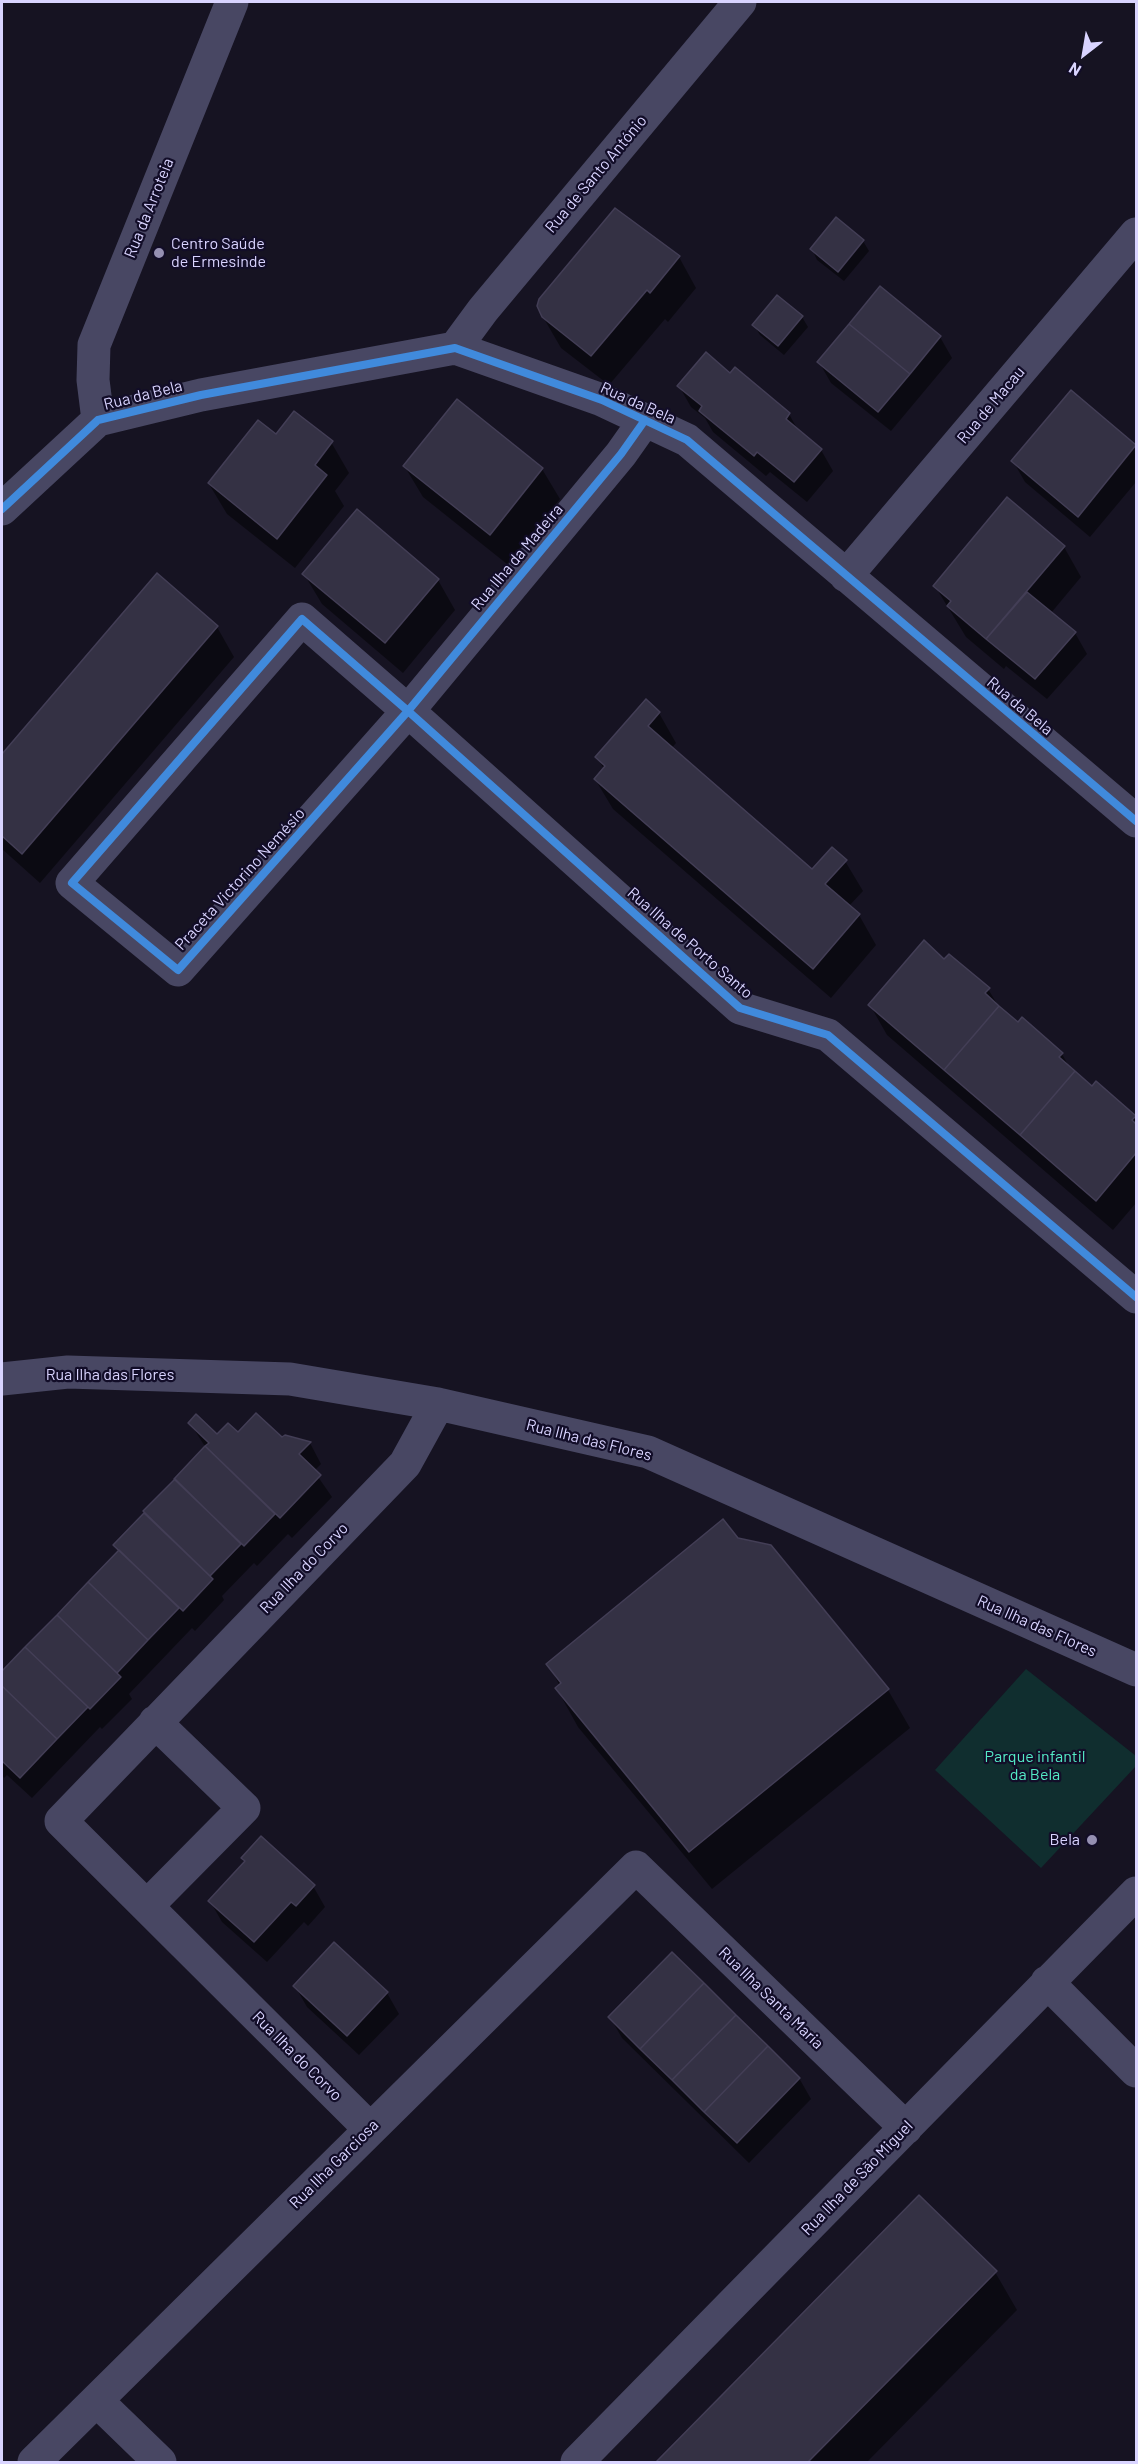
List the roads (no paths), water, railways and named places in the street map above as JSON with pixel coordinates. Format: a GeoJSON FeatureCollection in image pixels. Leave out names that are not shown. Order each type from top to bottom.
{"type":"FeatureCollection","features":[{"type":"Feature","properties":{"kind":"street","name":"Rua da Arroteia"},"geometry":{"type":"LineString","coordinates":[[99,420],[93,380],[94,345],[232,2]]}},
{"type":"Feature","properties":{"kind":"street","name":"Rua de Santo António"},"geometry":{"type":"LineString","coordinates":[[455,348],[483,310],[740,2]]}},
{"type":"Feature","properties":{"kind":"street","name":"Rua de Macau"},"geometry":{"type":"LineString","coordinates":[[846,576],[1135,240]]}},
{"type":"Feature","properties":{"kind":"street","name":"Rua da Bela"},"geometry":{"type":"LineString","coordinates":[[2,509],[99,420],[201,395],[455,348],[602,400],[687,440],[1137,821]]}},
{"type":"Feature","properties":{"kind":"street","name":"Rua Ilha da Madeira"},"geometry":{"type":"LineString","coordinates":[[408,711],[621,454],[645,420]]}},
{"type":"Feature","properties":{"kind":"street","name":"Praceta Victorino Nemésio"},"geometry":{"type":"LineString","coordinates":[[302,620],[72,883],[178,970],[408,711]]}},
{"type":"Feature","properties":{"kind":"street","name":"Rua Ilha de Porto Santo"},"geometry":{"type":"LineString","coordinates":[[302,620],[408,711],[740,1008],[828,1035],[1137,1297]]}},
{"type":"Feature","properties":{"kind":"street","name":"Rua Ilha das Flores"},"geometry":{"type":"LineString","coordinates":[[2,1379],[68,1372],[290,1378],[438,1404],[648,1452],[1137,1670]]}},
{"type":"Feature","properties":{"kind":"street","name":"Rua Ilha do Corvo"},"geometry":{"type":"LineString","coordinates":[[370,2129],[61,1821],[405,1464],[438,1404]]}},
{"type":"Feature","properties":{"kind":"street"},"geometry":{"type":"LineString","coordinates":[[147,1906],[244,1808],[155,1722]]}},
{"type":"Feature","properties":{"kind":"street","name":"Rua Ilha Santa Maria"},"geometry":{"type":"LineString","coordinates":[[636,1867],[906,2128]]}},
{"type":"Feature","properties":{"kind":"street","name":"Rua Ilha Garciosa"},"geometry":{"type":"LineString","coordinates":[[34,2463],[636,1867]]}},
{"type":"Feature","properties":{"kind":"street","name":"Rua Ilha de São Miguel"},"geometry":{"type":"LineString","coordinates":[[577,2463],[1047,1982],[1137,1893]]}},
{"type":"Feature","properties":{"kind":"street"},"geometry":{"type":"LineString","coordinates":[[1047,1982],[1137,2071]]}},
{"type":"Feature","properties":{"kind":"street"},"geometry":{"type":"LineString","coordinates":[[97,2401],[160,2463]]}},
{"type":"Feature","properties":{"kind":"place","name":"Centro Saúde de Ermesinde"},"geometry":{"type":"Point","coordinates":[159,253]}},
{"type":"Feature","properties":{"kind":"place","name":"Bela"},"geometry":{"type":"Point","coordinates":[1092,1840]}},
{"type":"Feature","properties":{"kind":"park label","name":"Parque infantil da Bela"},"geometry":{"type":"Point","coordinates":[1035,1766]}}]}
